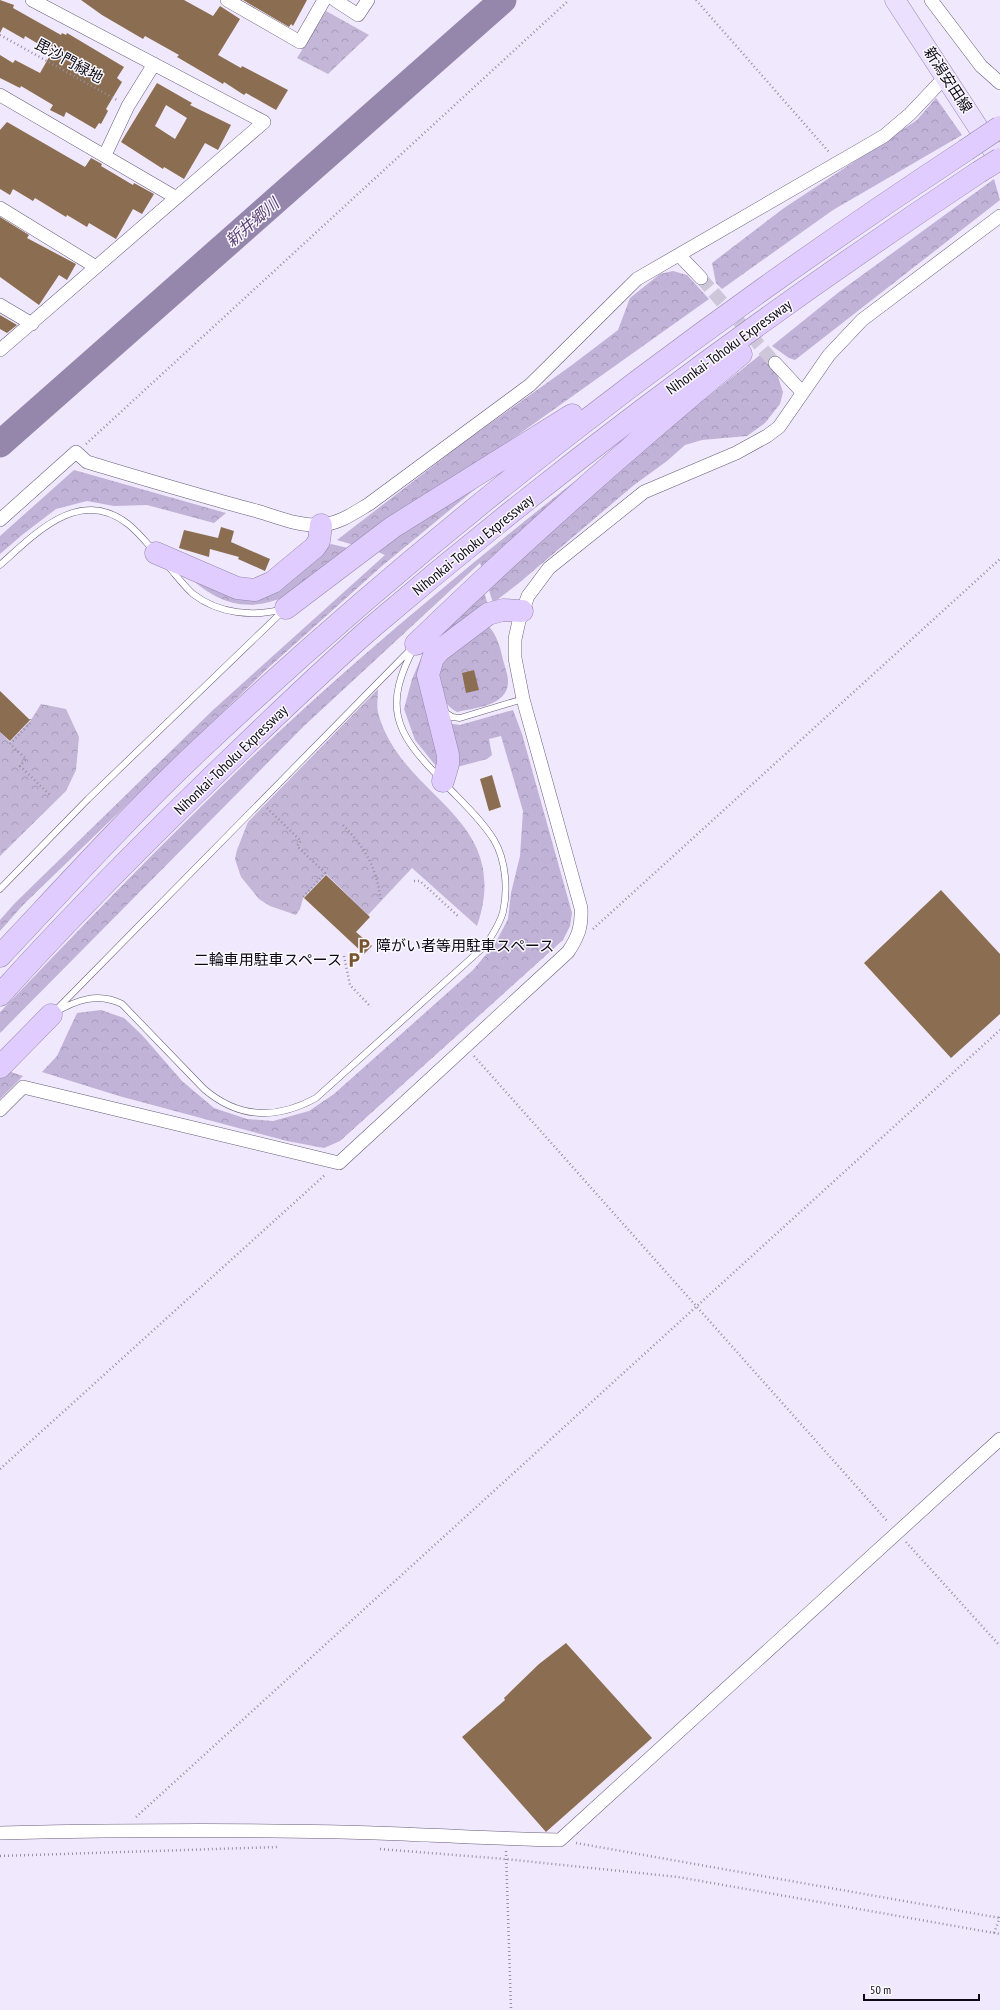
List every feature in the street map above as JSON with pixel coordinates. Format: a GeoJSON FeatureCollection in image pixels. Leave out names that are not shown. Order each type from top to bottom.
{"type":"FeatureCollection","features":[{"type":"Feature","properties":{"kind":"highway","name":"Nihonkai-Tohoku Expressway"},"geometry":{"type":"LineString","coordinates":[[0,956],[126,822],[197,752],[289,667],[426,549],[544,452],[718,322],[916,183],[1000,127]]}},
{"type":"Feature","properties":{"kind":"highway","name":"Nihonkai-Tohoku Expressway"},"geometry":{"type":"LineString","coordinates":[[0,995],[125,862],[280,711],[370,629],[578,459],[778,311],[910,218],[979,172],[1000,160]]}},
{"type":"Feature","properties":{"kind":"highway"},"geometry":{"type":"LineString","coordinates":[[286,608],[393,527],[569,417],[777,270],[916,183]]}},
{"type":"Feature","properties":{"kind":"highway"},"geometry":{"type":"LineString","coordinates":[[416,644],[517,547],[603,471],[780,322],[910,218]]}},
{"type":"Feature","properties":{"kind":"highway"},"geometry":{"type":"LineString","coordinates":[[156,553],[237,588],[255,590],[273,582],[315,547],[319,541],[321,525]]}},
{"type":"Feature","properties":{"kind":"highway"},"geometry":{"type":"LineString","coordinates":[[443,781],[448,764],[447,750],[428,675],[433,658],[439,651],[488,614],[503,610],[522,611]]}},
{"type":"Feature","properties":{"kind":"highway"},"geometry":{"type":"LineString","coordinates":[[0,1067],[51,1015]]}},
{"type":"Feature","properties":{"kind":"main road","name":"新潟安田線"},"geometry":{"type":"LineString","coordinates":[[895,0],[1000,160]]}},
{"type":"Feature","properties":{"kind":"street"},"geometry":{"type":"LineString","coordinates":[[0,350],[32,324],[176,197],[264,122],[32,0]]}},
{"type":"Feature","properties":{"kind":"street"},"geometry":{"type":"LineString","coordinates":[[227,0],[300,42],[324,0]]}},
{"type":"Feature","properties":{"kind":"street"},"geometry":{"type":"LineString","coordinates":[[334,0],[358,15],[368,0]]}},
{"type":"Feature","properties":{"kind":"street"},"geometry":{"type":"LineString","coordinates":[[931,0],[981,66],[999,80]]}},
{"type":"Feature","properties":{"kind":"street"},"geometry":{"type":"LineString","coordinates":[[105,155],[128,106],[154,64]]}},
{"type":"Feature","properties":{"kind":"street"},"geometry":{"type":"LineString","coordinates":[[0,520],[76,452],[87,462],[191,494],[293,521],[321,525],[335,522],[350,516],[369,504],[530,385],[638,279],[839,164],[884,136],[910,114],[946,76]]}},
{"type":"Feature","properties":{"kind":"street"},"geometry":{"type":"LineString","coordinates":[[0,95],[176,197]]}},
{"type":"Feature","properties":{"kind":"street"},"geometry":{"type":"LineString","coordinates":[[0,208],[96,267]]}},
{"type":"Feature","properties":{"kind":"street"},"geometry":{"type":"LineString","coordinates":[[0,1110],[23,1086],[339,1162],[568,952],[578,937],[582,923],[581,908],[523,699],[515,658],[515,639],[522,611],[528,596],[549,568],[644,492],[736,454],[767,436],[779,427],[829,355],[862,320],[1000,216]]}},
{"type":"Feature","properties":{"kind":"street"},"geometry":{"type":"LineString","coordinates":[[679,256],[701,278]]}},
{"type":"Feature","properties":{"kind":"street"},"geometry":{"type":"LineString","coordinates":[[0,306],[32,324]]}},
{"type":"Feature","properties":{"kind":"street"},"geometry":{"type":"LineString","coordinates":[[775,363],[802,392]]}},
{"type":"Feature","properties":{"kind":"street"},"geometry":{"type":"LineString","coordinates":[[0,1833],[121,1830],[396,1834],[507,1840],[560,1840],[897,1531],[1000,1439]]}},
{"type":"Feature","properties":{"kind":"lane"},"geometry":{"type":"LineString","coordinates":[[0,565],[40,529],[55,519],[74,512],[93,510],[114,516],[128,524],[192,592],[204,602],[236,612],[255,614],[286,608]]}},
{"type":"Feature","properties":{"kind":"lane"},"geometry":{"type":"LineString","coordinates":[[0,889],[152,736],[286,608]]}},
{"type":"Feature","properties":{"kind":"lane"},"geometry":{"type":"LineString","coordinates":[[51,1015],[68,1005],[83,999],[98,997],[112,999],[122,1004],[204,1089],[218,1101],[232,1108],[265,1113],[284,1112],[301,1106],[316,1098],[486,945],[495,931],[502,913],[505,894],[505,876],[502,859],[495,841],[484,826],[415,752],[405,737],[400,722],[397,704],[398,686],[402,669],[416,644]]}},
{"type":"Feature","properties":{"kind":"lane"},"geometry":{"type":"LineString","coordinates":[[51,1015],[416,644]]}},
{"type":"Feature","properties":{"kind":"lane"},"geometry":{"type":"LineString","coordinates":[[433,696],[445,714],[460,718],[523,699]]}},
{"type":"Feature","properties":{"kind":"path"},"geometry":{"type":"LineString","coordinates":[[76,452],[569,0]]}},
{"type":"Feature","properties":{"kind":"path"},"geometry":{"type":"LineString","coordinates":[[696,0],[839,164]]}},
{"type":"Feature","properties":{"kind":"path","name":"毘沙門緑地"},"geometry":{"type":"LineString","coordinates":[[0,35],[128,106]]}},
{"type":"Feature","properties":{"kind":"path"},"geometry":{"type":"LineString","coordinates":[[592,930],[1000,559]]}},
{"type":"Feature","properties":{"kind":"path"},"geometry":{"type":"LineString","coordinates":[[30,719],[30,723],[10,744],[26,759],[20,766],[51,796]]}},
{"type":"Feature","properties":{"kind":"path"},"geometry":{"type":"LineString","coordinates":[[265,807],[301,841],[297,846],[325,873],[303,896],[304,898]]}},
{"type":"Feature","properties":{"kind":"path"},"geometry":{"type":"LineString","coordinates":[[343,825],[358,840],[372,864],[376,874],[381,902]]}},
{"type":"Feature","properties":{"kind":"path"},"geometry":{"type":"LineString","coordinates":[[414,881],[420,881],[459,917]]}},
{"type":"Feature","properties":{"kind":"path"},"geometry":{"type":"LineString","coordinates":[[344,956],[350,985],[371,1007]]}},
{"type":"Feature","properties":{"kind":"path"},"geometry":{"type":"LineString","coordinates":[[121,1830],[1000,1030]]}},
{"type":"Feature","properties":{"kind":"path"},"geometry":{"type":"LineString","coordinates":[[466,1047],[698,1305],[1000,1646]]}},
{"type":"Feature","properties":{"kind":"path"},"geometry":{"type":"LineString","coordinates":[[0,1469],[339,1162]]}},
{"type":"Feature","properties":{"kind":"path"},"geometry":{"type":"LineString","coordinates":[[507,1840],[505,1859],[511,2010]]}},
{"type":"Feature","properties":{"kind":"path"},"geometry":{"type":"LineString","coordinates":[[560,1840],[1000,1917],[994,1933]]}},
{"type":"Feature","properties":{"kind":"path"},"geometry":{"type":"LineString","coordinates":[[0,1856],[284,1846]]}},
{"type":"Feature","properties":{"kind":"path"},"geometry":{"type":"LineString","coordinates":[[379,1849],[505,1859],[678,1877],[1000,1934]]}},
{"type":"Feature","properties":{"kind":"green space"},"geometry":{"type":"Polygon","coordinates":[[[326,11],[369,35],[328,74],[297,58],[326,11]]]}},
{"type":"Feature","properties":{"kind":"green space"},"geometry":{"type":"Polygon","coordinates":[[[936,98],[962,135],[833,210],[722,289],[716,283],[712,263],[784,208],[917,120],[936,98]]]}},
{"type":"Feature","properties":{"kind":"green space"},"geometry":{"type":"Polygon","coordinates":[[[994,179],[1000,200],[795,360],[789,358],[772,346],[839,292],[994,179]]]}},
{"type":"Feature","properties":{"kind":"green space"},"geometry":{"type":"Polygon","coordinates":[[[673,271],[687,275],[709,299],[508,442],[354,545],[337,540],[463,443],[618,330],[630,298],[660,274],[673,271]]]}},
{"type":"Feature","properties":{"kind":"green space"},"geometry":{"type":"Polygon","coordinates":[[[760,355],[777,374],[783,392],[780,404],[765,423],[747,436],[702,440],[685,445],[667,461],[634,485],[519,583],[493,603],[488,587],[656,438],[760,355]]]}},
{"type":"Feature","properties":{"kind":"green space"},"geometry":{"type":"Polygon","coordinates":[[[593,467],[482,569],[480,563],[304,726],[0,1033],[0,1012],[134,873],[269,741],[363,656],[506,536],[593,467]]]}},
{"type":"Feature","properties":{"kind":"green space"},"geometry":{"type":"Polygon","coordinates":[[[74,470],[226,513],[214,523],[147,505],[114,506],[87,501],[56,509],[0,554],[0,536],[74,470]]]}},
{"type":"Feature","properties":{"kind":"green space"},"geometry":{"type":"Polygon","coordinates":[[[497,471],[382,566],[267,669],[23,905],[0,931],[0,920],[14,904],[213,710],[385,555],[376,551],[497,471]]]}},
{"type":"Feature","properties":{"kind":"green space"},"geometry":{"type":"Polygon","coordinates":[[[331,544],[348,548],[286,596],[258,604],[245,605],[233,603],[221,598],[197,584],[186,574],[239,596],[317,555],[331,544]]]}},
{"type":"Feature","properties":{"kind":"green space"},"geometry":{"type":"Polygon","coordinates":[[[484,592],[488,605],[430,650],[442,746],[436,766],[415,740],[404,709],[412,679],[422,656],[432,641],[484,592]]]}},
{"type":"Feature","properties":{"kind":"green space"},"geometry":{"type":"Polygon","coordinates":[[[487,624],[496,637],[499,645],[508,676],[507,689],[503,696],[497,701],[481,707],[457,712],[446,703],[443,698],[438,668],[445,656],[487,624]]]}},
{"type":"Feature","properties":{"kind":"green space"},"geometry":{"type":"Polygon","coordinates":[[[378,689],[378,713],[392,745],[410,769],[451,812],[469,834],[481,859],[484,889],[477,926],[412,868],[368,915],[326,874],[303,898],[300,909],[296,915],[270,906],[259,899],[241,877],[235,859],[248,822],[378,689]]]}},
{"type":"Feature","properties":{"kind":"green space"},"geometry":{"type":"Polygon","coordinates":[[[41,704],[66,709],[79,737],[76,770],[66,791],[0,856],[0,732],[10,742],[31,720],[41,704]]]}},
{"type":"Feature","properties":{"kind":"green space"},"geometry":{"type":"Polygon","coordinates":[[[513,710],[522,734],[572,913],[570,926],[563,940],[340,1141],[324,1148],[287,1141],[119,1096],[42,1072],[57,1056],[77,1013],[101,1010],[124,1018],[142,1035],[182,1081],[214,1108],[247,1119],[273,1121],[309,1111],[334,1094],[473,970],[495,944],[508,919],[511,893],[520,856],[523,811],[501,736],[489,739],[492,755],[487,759],[457,767],[447,723],[460,725],[513,710]]]}},
{"type":"Feature","properties":{"kind":"green space"},"geometry":{"type":"Polygon","coordinates":[[[8,1071],[23,1076],[0,1099],[0,1078],[8,1071]]]}},
{"type":"Feature","properties":{"kind":"building"},"geometry":{"type":"Polygon","coordinates":[[[0,0],[14,5],[13,8],[61,35],[62,33],[66,35],[67,33],[124,67],[117,78],[122,82],[106,109],[108,111],[101,124],[99,123],[95,129],[66,112],[64,117],[50,110],[53,105],[21,86],[20,88],[0,78],[0,55],[13,63],[15,60],[40,73],[52,52],[25,36],[24,39],[3,27],[0,33],[0,0]]]}},
{"type":"Feature","properties":{"kind":"building"},"geometry":{"type":"Polygon","coordinates":[[[81,0],[184,0],[213,16],[220,6],[240,19],[218,55],[241,68],[242,66],[288,90],[276,110],[246,93],[244,95],[224,82],[223,84],[177,57],[179,55],[145,36],[143,39],[102,15],[81,0]]]}},
{"type":"Feature","properties":{"kind":"building"},"geometry":{"type":"Polygon","coordinates":[[[243,0],[307,0],[293,26],[291,24],[289,27],[243,0]]]}},
{"type":"Feature","properties":{"kind":"building"},"geometry":{"type":"Polygon","coordinates":[[[157,83],[192,103],[190,105],[231,125],[218,150],[205,143],[184,179],[164,167],[163,169],[121,142],[157,83]],[[166,105],[155,126],[175,139],[187,118],[166,105]]]}},
{"type":"Feature","properties":{"kind":"building"},"geometry":{"type":"Polygon","coordinates":[[[7,122],[85,167],[91,158],[102,164],[101,166],[133,185],[134,183],[154,194],[142,214],[133,209],[116,239],[89,223],[87,227],[67,215],[66,217],[35,198],[33,201],[13,189],[10,195],[0,189],[0,130],[7,122]]]}},
{"type":"Feature","properties":{"kind":"building"},"geometry":{"type":"Polygon","coordinates":[[[0,217],[29,235],[27,238],[76,264],[67,280],[59,275],[39,305],[0,277],[0,217]]]}},
{"type":"Feature","properties":{"kind":"building"},"geometry":{"type":"Polygon","coordinates":[[[0,315],[17,325],[7,333],[0,329],[0,315]]]}},
{"type":"Feature","properties":{"kind":"building"},"geometry":{"type":"Polygon","coordinates":[[[221,527],[234,531],[231,542],[270,559],[265,571],[238,559],[239,557],[210,549],[209,557],[179,548],[184,530],[218,538],[221,527]]]}},
{"type":"Feature","properties":{"kind":"building"},"geometry":{"type":"Polygon","coordinates":[[[474,670],[479,690],[466,693],[462,673],[474,670]]]}},
{"type":"Feature","properties":{"kind":"building"},"geometry":{"type":"Polygon","coordinates":[[[0,691],[30,720],[10,741],[0,732],[0,691]]]}},
{"type":"Feature","properties":{"kind":"building"},"geometry":{"type":"Polygon","coordinates":[[[492,775],[501,807],[489,811],[480,779],[492,775]]]}},
{"type":"Feature","properties":{"kind":"building"},"geometry":{"type":"Polygon","coordinates":[[[326,875],[370,917],[356,932],[372,946],[364,954],[304,898],[326,875]]]}},
{"type":"Feature","properties":{"kind":"building"},"geometry":{"type":"Polygon","coordinates":[[[941,890],[1000,954],[1000,1014],[951,1058],[864,963],[941,890]]]}},
{"type":"Feature","properties":{"kind":"building"},"geometry":{"type":"Polygon","coordinates":[[[566,1643],[652,1738],[546,1832],[462,1737],[505,1700],[504,1698],[539,1664],[566,1643]]]}},
{"type":"Feature","properties":{"kind":"waterway","name":"新井郷川"},"geometry":{"type":"LineString","coordinates":[[0,444],[503,0]]}},
{"type":"Feature","properties":{"kind":"tunnel"},"geometry":{"type":"LineString","coordinates":[[701,278],[775,363]]}},
{"type":"Feature","properties":{"kind":"place","name":"障がい者等用駐車スペース"},"geometry":{"type":"Point","coordinates":[364,946]}},
{"type":"Feature","properties":{"kind":"place","name":"二輪車用駐車スペース"},"geometry":{"type":"Point","coordinates":[354,960]}}]}
